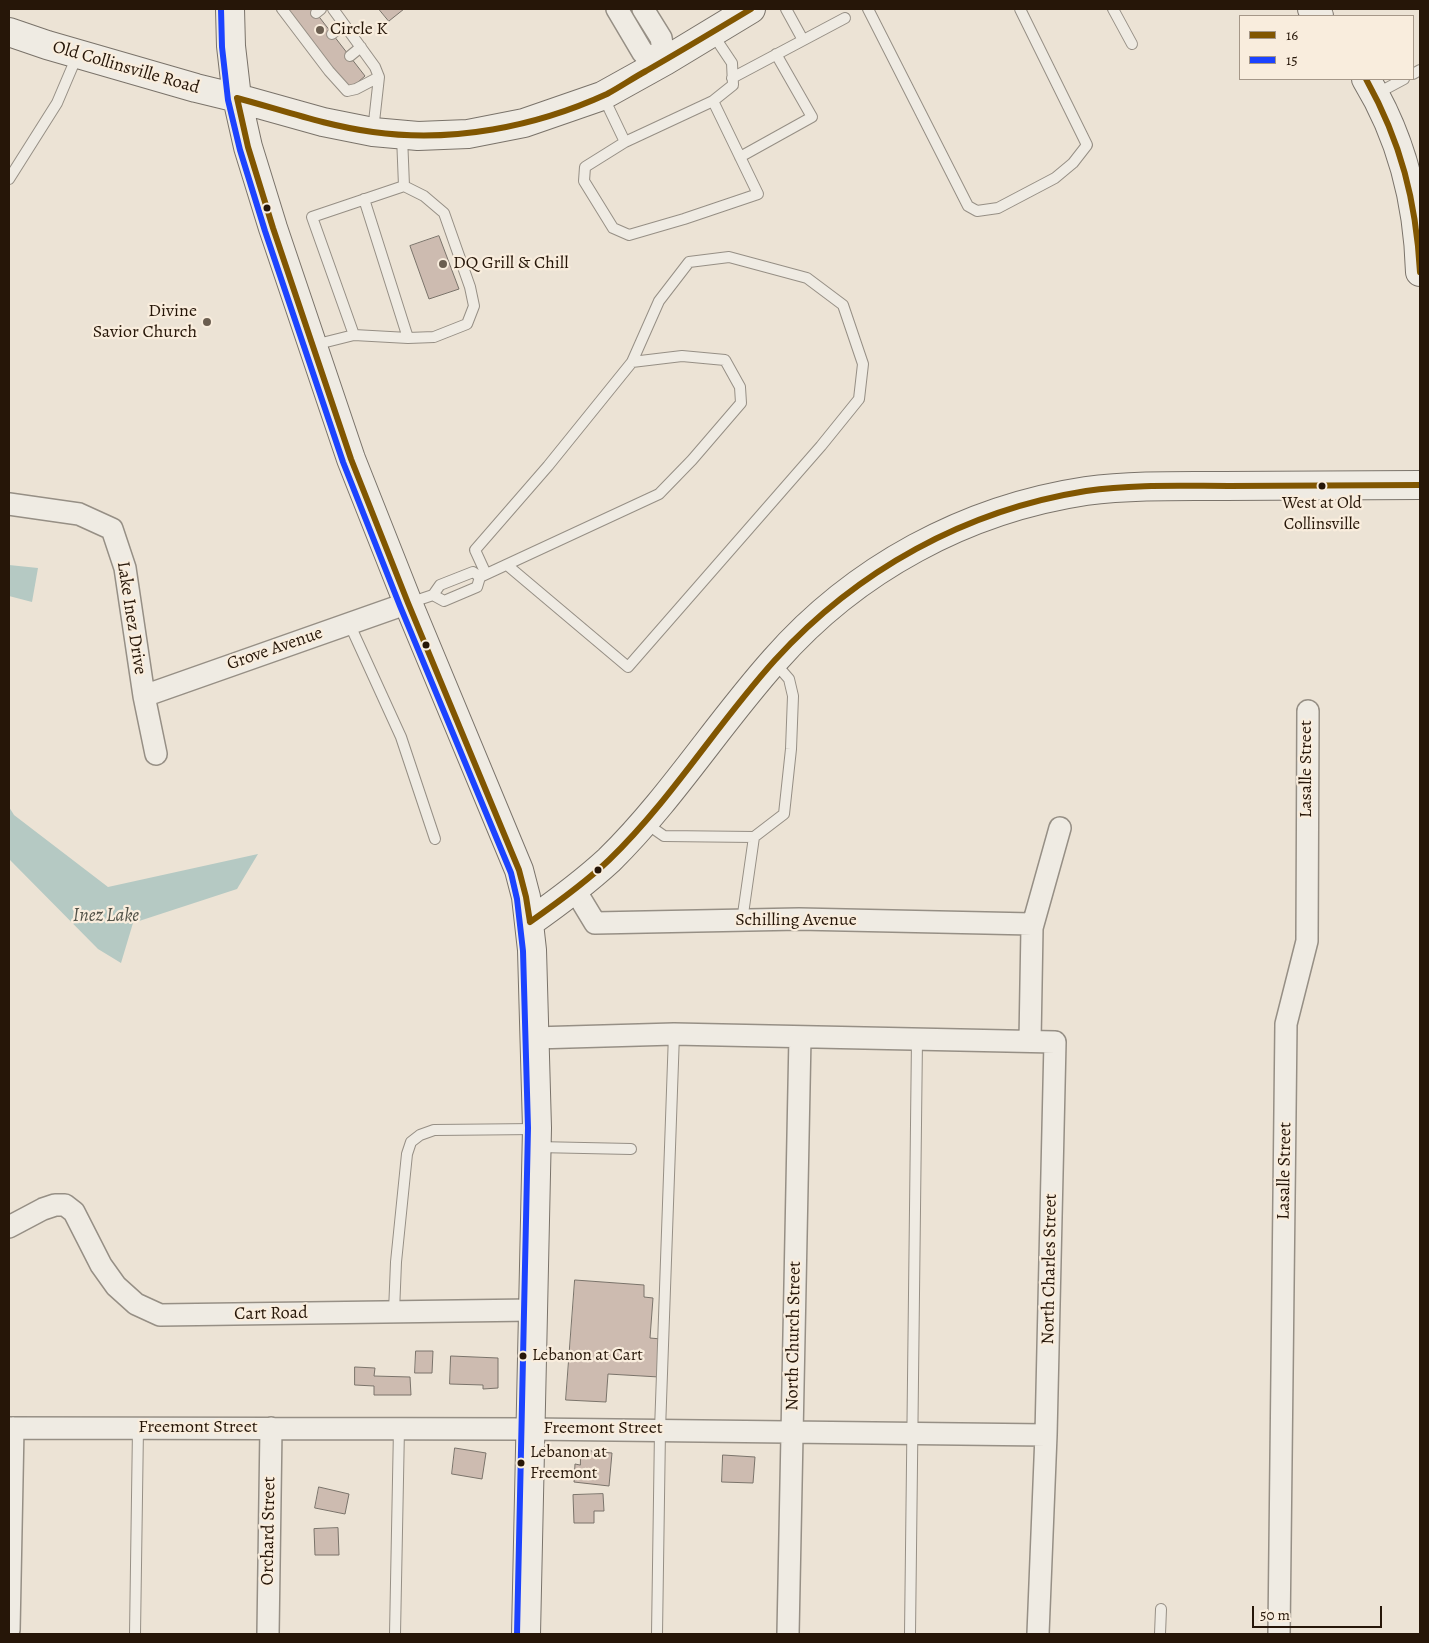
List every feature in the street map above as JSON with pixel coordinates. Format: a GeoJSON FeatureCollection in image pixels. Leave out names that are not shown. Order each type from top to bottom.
{"type":"FeatureCollection","features":[{"type":"Feature","properties":{"kind":"street"},"geometry":{"type":"LineString","coordinates":[[230,9],[231,46],[237,98],[248,147],[273,228],[351,459],[420,599],[519,870],[526,897],[530,922],[533,969],[537,1138],[529,1429],[526,1634]]}},
{"type":"Feature","properties":{"kind":"street"},"geometry":{"type":"LineString","coordinates":[[617,9],[644,53],[665,61]]}},
{"type":"Feature","properties":{"kind":"street"},"geometry":{"type":"LineString","coordinates":[[643,9],[661,38],[665,61]]}},
{"type":"Feature","properties":{"kind":"street","name":"Old Collinsville Road"},"geometry":{"type":"LineString","coordinates":[[9,32],[196,88],[323,122],[373,132],[418,136],[468,134],[524,124],[602,96],[752,9]]}},
{"type":"Feature","properties":{"kind":"street"},"geometry":{"type":"LineString","coordinates":[[1370,87],[1392,132],[1408,176],[1416,217],[1420,272]]}},
{"type":"Feature","properties":{"kind":"street"},"geometry":{"type":"LineString","coordinates":[[530,922],[574,890],[611,857],[644,822],[773,662],[800,633],[827,608],[886,565],[952,530],[1016,507],[1073,494],[1119,488],[1420,485]]}},
{"type":"Feature","properties":{"kind":"street","name":"Lake Inez Drive"},"geometry":{"type":"LineString","coordinates":[[9,504],[79,514],[112,529],[125,568],[144,696],[156,754]]}},
{"type":"Feature","properties":{"kind":"street","name":"Grove Avenue"},"geometry":{"type":"LineString","coordinates":[[144,696],[420,599]]}},
{"type":"Feature","properties":{"kind":"street","name":"Lasalle Street"},"geometry":{"type":"LineString","coordinates":[[1279,1634],[1286,1024],[1307,941],[1308,710]]}},
{"type":"Feature","properties":{"kind":"street"},"geometry":{"type":"LineString","coordinates":[[534,1038],[674,1034],[1030,1041],[1032,928],[1060,828]]}},
{"type":"Feature","properties":{"kind":"street","name":"Schilling Avenue"},"geometry":{"type":"LineString","coordinates":[[574,890],[595,923],[799,919],[1013,923],[1032,924],[1032,928]]}},
{"type":"Feature","properties":{"kind":"street","name":"North Church Street"},"geometry":{"type":"LineString","coordinates":[[788,1634],[800,1037]]}},
{"type":"Feature","properties":{"kind":"street","name":"North Charles Street"},"geometry":{"type":"LineString","coordinates":[[1030,1041],[1055,1042],[1046,1435],[1038,1634]]}},
{"type":"Feature","properties":{"kind":"street","name":"Cart Road"},"geometry":{"type":"LineString","coordinates":[[9,1227],[43,1209],[54,1205],[65,1205],[74,1212],[101,1265],[116,1286],[136,1304],[160,1315],[532,1310]]}},
{"type":"Feature","properties":{"kind":"street"},"geometry":{"type":"LineString","coordinates":[[9,1630],[11,1428]]}},
{"type":"Feature","properties":{"kind":"street","name":"Freemont Street"},"geometry":{"type":"LineString","coordinates":[[11,1428],[398,1428],[1046,1435]]}},
{"type":"Feature","properties":{"kind":"street","name":"Orchard Street"},"geometry":{"type":"LineString","coordinates":[[268,1634],[271,1428]]}},
{"type":"Feature","properties":{"kind":"lane"},"geometry":{"type":"LineString","coordinates":[[282,9],[347,91],[356,89],[379,77]]}},
{"type":"Feature","properties":{"kind":"lane"},"geometry":{"type":"LineString","coordinates":[[333,9],[375,67],[379,77],[373,132]]}},
{"type":"Feature","properties":{"kind":"lane"},"geometry":{"type":"LineString","coordinates":[[786,9],[803,40]]}},
{"type":"Feature","properties":{"kind":"lane"},"geometry":{"type":"LineString","coordinates":[[868,9],[968,206],[978,211],[998,208],[1055,178],[1073,164],[1087,145],[1020,9]]}},
{"type":"Feature","properties":{"kind":"lane"},"geometry":{"type":"LineString","coordinates":[[1113,9],[1132,44]]}},
{"type":"Feature","properties":{"kind":"lane"},"geometry":{"type":"LineString","coordinates":[[732,78],[845,18]]}},
{"type":"Feature","properties":{"kind":"lane"},"geometry":{"type":"LineString","coordinates":[[332,34],[344,24]]}},
{"type":"Feature","properties":{"kind":"lane"},"geometry":{"type":"LineString","coordinates":[[712,33],[732,63],[733,86],[713,101],[625,142],[585,167],[584,181],[613,228],[630,235],[758,194],[713,101]]}},
{"type":"Feature","properties":{"kind":"lane"},"geometry":{"type":"LineString","coordinates":[[350,56],[361,47]]}},
{"type":"Feature","properties":{"kind":"lane"},"geometry":{"type":"LineString","coordinates":[[9,179],[57,103],[78,54]]}},
{"type":"Feature","properties":{"kind":"lane"},"geometry":{"type":"LineString","coordinates":[[740,157],[812,117],[776,54]]}},
{"type":"Feature","properties":{"kind":"lane"},"geometry":{"type":"LineString","coordinates":[[1370,87],[1400,80]]}},
{"type":"Feature","properties":{"kind":"lane"},"geometry":{"type":"LineString","coordinates":[[602,96],[625,142]]}},
{"type":"Feature","properties":{"kind":"lane"},"geometry":{"type":"LineString","coordinates":[[402,135],[404,186]]}},
{"type":"Feature","properties":{"kind":"lane"},"geometry":{"type":"LineString","coordinates":[[313,346],[354,335],[408,338],[434,337],[467,324],[474,306],[470,287],[444,213],[424,196],[404,186],[312,217],[354,335]]}},
{"type":"Feature","properties":{"kind":"lane"},"geometry":{"type":"LineString","coordinates":[[364,199],[408,338]]}},
{"type":"Feature","properties":{"kind":"lane"},"geometry":{"type":"LineString","coordinates":[[483,575],[475,550],[548,466],[632,362],[660,301],[689,262],[729,257],[807,278],[842,306],[863,364],[859,398],[821,446],[628,668],[507,564]]}},
{"type":"Feature","properties":{"kind":"lane"},"geometry":{"type":"LineString","coordinates":[[420,599],[444,601],[477,588],[483,575],[659,494],[692,460],[741,403],[740,386],[725,360],[682,356],[632,362]]}},
{"type":"Feature","properties":{"kind":"lane"},"geometry":{"type":"LineString","coordinates":[[420,599],[440,585],[473,572],[483,575]]}},
{"type":"Feature","properties":{"kind":"lane"},"geometry":{"type":"LineString","coordinates":[[349,623],[401,737],[435,839]]}},
{"type":"Feature","properties":{"kind":"lane"},"geometry":{"type":"LineString","coordinates":[[644,822],[664,836],[754,837],[784,814],[791,748],[793,696],[789,679],[773,662]]}},
{"type":"Feature","properties":{"kind":"lane"},"geometry":{"type":"LineString","coordinates":[[742,921],[754,837]]}},
{"type":"Feature","properties":{"kind":"lane"},"geometry":{"type":"LineString","coordinates":[[658,1634],[660,1430],[674,1034]]}},
{"type":"Feature","properties":{"kind":"lane"},"geometry":{"type":"LineString","coordinates":[[910,1634],[918,1039]]}},
{"type":"Feature","properties":{"kind":"lane"},"geometry":{"type":"LineString","coordinates":[[394,1312],[404,1179],[411,1142],[420,1135],[434,1130],[537,1138],[631,1149]]}},
{"type":"Feature","properties":{"kind":"lane"},"geometry":{"type":"LineString","coordinates":[[135,1634],[138,1428]]}},
{"type":"Feature","properties":{"kind":"lane"},"geometry":{"type":"LineString","coordinates":[[395,1634],[398,1428]]}},
{"type":"Feature","properties":{"kind":"lane"},"geometry":{"type":"LineString","coordinates":[[1160,1634],[1161,1609]]}},
{"type":"Feature","properties":{"kind":"water"},"geometry":{"type":"Polygon","coordinates":[[[9,565],[38,568],[32,602],[9,596],[9,565]]]}},
{"type":"Feature","properties":{"kind":"water","name":"Inez Lake"},"geometry":{"type":"Polygon","coordinates":[[[9,807],[14,815],[108,887],[258,854],[237,889],[133,923],[121,963],[98,949],[9,859],[9,807]]]}},
{"type":"Feature","properties":{"kind":"building"},"geometry":{"type":"Polygon","coordinates":[[[287,9],[313,9],[365,76],[350,89],[287,9]]]}},
{"type":"Feature","properties":{"kind":"building"},"geometry":{"type":"Polygon","coordinates":[[[379,9],[404,9],[389,21],[379,9]]]}},
{"type":"Feature","properties":{"kind":"building"},"geometry":{"type":"Polygon","coordinates":[[[439,236],[459,289],[429,299],[410,246],[439,236]]]}},
{"type":"Feature","properties":{"kind":"building"},"geometry":{"type":"Polygon","coordinates":[[[575,1280],[644,1285],[644,1297],[653,1298],[650,1338],[661,1339],[659,1377],[608,1374],[606,1402],[566,1400],[575,1280]]]}},
{"type":"Feature","properties":{"kind":"building"},"geometry":{"type":"Polygon","coordinates":[[[416,1351],[433,1351],[432,1373],[415,1373],[416,1351]]]}},
{"type":"Feature","properties":{"kind":"building"},"geometry":{"type":"Polygon","coordinates":[[[451,1356],[498,1358],[498,1388],[483,1389],[483,1385],[450,1384],[451,1356]]]}},
{"type":"Feature","properties":{"kind":"building"},"geometry":{"type":"Polygon","coordinates":[[[355,1367],[375,1368],[374,1376],[410,1377],[411,1395],[374,1395],[374,1386],[355,1385],[355,1367]]]}},
{"type":"Feature","properties":{"kind":"building"},"geometry":{"type":"Polygon","coordinates":[[[455,1448],[486,1453],[482,1479],[452,1474],[455,1448]]]}},
{"type":"Feature","properties":{"kind":"building"},"geometry":{"type":"Polygon","coordinates":[[[581,1450],[612,1453],[609,1486],[574,1482],[575,1464],[580,1465],[581,1450]]]}},
{"type":"Feature","properties":{"kind":"building"},"geometry":{"type":"Polygon","coordinates":[[[723,1455],[755,1457],[753,1483],[722,1482],[723,1455]]]}},
{"type":"Feature","properties":{"kind":"building"},"geometry":{"type":"Polygon","coordinates":[[[319,1487],[349,1494],[345,1514],[315,1508],[319,1487]]]}},
{"type":"Feature","properties":{"kind":"building"},"geometry":{"type":"Polygon","coordinates":[[[603,1494],[604,1511],[594,1511],[594,1523],[574,1523],[573,1495],[603,1494]]]}},
{"type":"Feature","properties":{"kind":"building"},"geometry":{"type":"Polygon","coordinates":[[[338,1528],[339,1555],[315,1555],[314,1529],[338,1528]]]}},
{"type":"Feature","properties":{"kind":"transit line","name":"15"},"geometry":{"type":"LineString","coordinates":[[221,9],[222,47],[228,100],[240,150],[265,231],[343,462],[400,606],[511,873],[517,899],[523,951],[528,1128],[517,1634]]}},
{"type":"Feature","properties":{"kind":"transit line","name":"16"},"geometry":{"type":"LineString","coordinates":[[237,98],[322,122],[373,132],[433,135],[493,130],[580,106],[607,94],[751,9]]}},
{"type":"Feature","properties":{"kind":"transit line","name":"16"},"geometry":{"type":"LineString","coordinates":[[1367,80],[1389,126],[1405,172],[1415,221],[1420,272]]}},
{"type":"Feature","properties":{"kind":"transit line","name":"16"},"geometry":{"type":"LineString","coordinates":[[237,98],[248,147],[273,228],[351,459],[408,603],[519,870],[530,922]]}},
{"type":"Feature","properties":{"kind":"transit line","name":"16"},"geometry":{"type":"LineString","coordinates":[[530,922],[590,877],[632,837],[674,787],[754,684],[807,628],[841,598],[878,572],[916,549],[956,529],[998,513],[1042,500],[1086,491],[1122,487],[1420,485]]}},
{"type":"Feature","properties":{"kind":"place","name":"Circle K"},"geometry":{"type":"Point","coordinates":[320,30]}},
{"type":"Feature","properties":{"kind":"place","name":"DQ Grill & Chill"},"geometry":{"type":"Point","coordinates":[443,264]}},
{"type":"Feature","properties":{"kind":"place","name":"Divine Savior Church"},"geometry":{"type":"Point","coordinates":[207,322]}},
{"type":"Feature","properties":{"kind":"place","name":"West at Old Collinsville"},"geometry":{"type":"Point","coordinates":[1322,486]}},
{"type":"Feature","properties":{"kind":"place","name":"Lebanon at Cart"},"geometry":{"type":"Point","coordinates":[523,1356]}},
{"type":"Feature","properties":{"kind":"place","name":"Lebanon at Freemont"},"geometry":{"type":"Point","coordinates":[521,1463]}}]}
